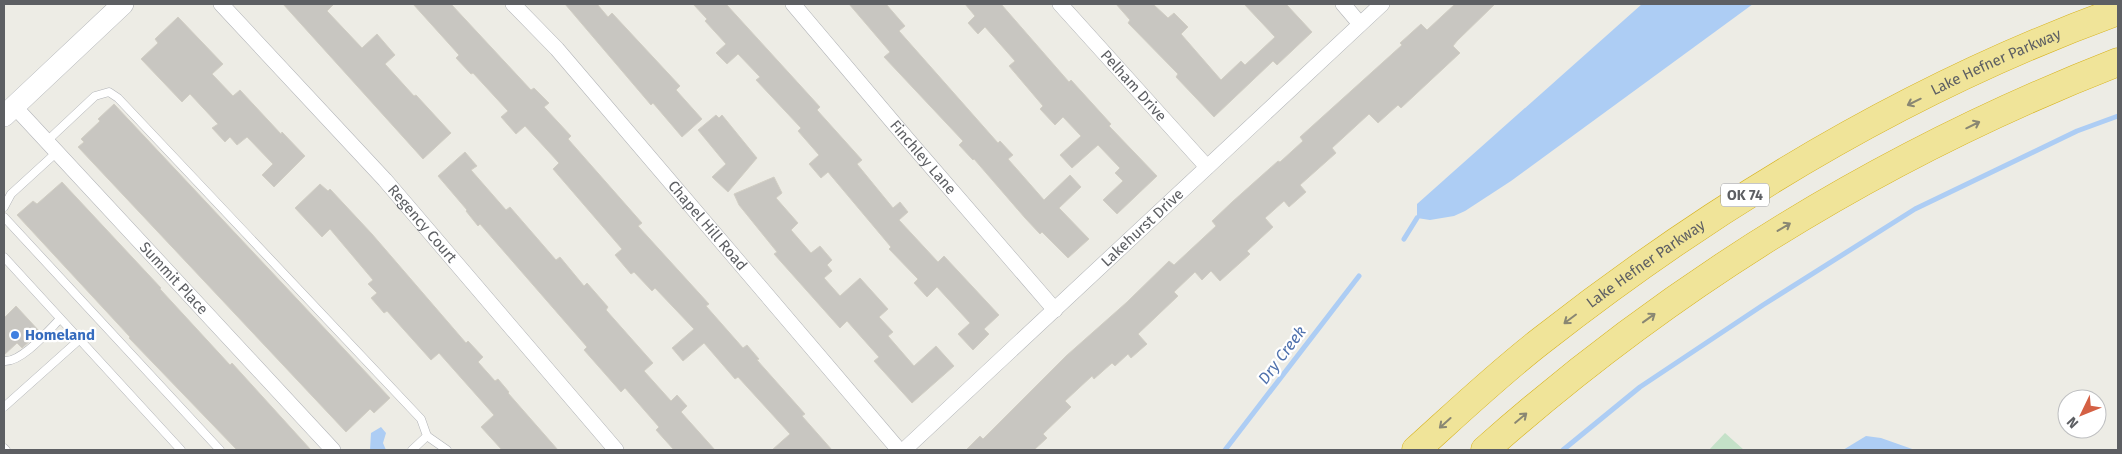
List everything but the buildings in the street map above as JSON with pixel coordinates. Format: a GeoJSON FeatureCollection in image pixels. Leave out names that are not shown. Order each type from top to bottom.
{"type":"FeatureCollection","features":[{"type":"Feature","properties":{"kind":"highway","name":"Lake Hefner Parkway"},"geometry":{"type":"LineString","coordinates":[[1416,450],[1482,390],[1541,341],[1638,267],[1735,201],[1804,160],[1964,76],[2118,11]]}},
{"type":"Feature","properties":{"kind":"highway"},"geometry":{"type":"LineString","coordinates":[[1485,450],[1520,418],[1621,338],[1748,250],[1793,222],[1932,144],[2000,111],[2118,62]]}},
{"type":"Feature","properties":{"kind":"main road"},"geometry":{"type":"LineString","coordinates":[[9,111],[123,4]]}},
{"type":"Feature","properties":{"kind":"street","name":"Regency Court"},"geometry":{"type":"LineString","coordinates":[[221,4],[385,180],[616,450]]}},
{"type":"Feature","properties":{"kind":"street","name":"Chapel Hill Road"},"geometry":{"type":"LineString","coordinates":[[514,4],[557,49],[899,450]]}},
{"type":"Feature","properties":{"kind":"street","name":"Finchley Lane"},"geometry":{"type":"LineString","coordinates":[[793,4],[1055,310]]}},
{"type":"Feature","properties":{"kind":"street","name":"Pelham Drive"},"geometry":{"type":"LineString","coordinates":[[1060,4],[1207,167]]}},
{"type":"Feature","properties":{"kind":"street"},"geometry":{"type":"LineString","coordinates":[[1343,4],[1360,24]]}},
{"type":"Feature","properties":{"kind":"street","name":"Lakehurst Drive"},"geometry":{"type":"LineString","coordinates":[[904,450],[1382,4]]}},
{"type":"Feature","properties":{"kind":"street","name":"Summit Place"},"geometry":{"type":"LineString","coordinates":[[9,111],[52,147],[333,450]]}},
{"type":"Feature","properties":{"kind":"lane"},"geometry":{"type":"LineString","coordinates":[[4,207],[11,194],[95,96],[109,92],[118,98],[420,419],[427,436],[447,450]]}},
{"type":"Feature","properties":{"kind":"lane"},"geometry":{"type":"LineString","coordinates":[[4,217],[220,450]]}},
{"type":"Feature","properties":{"kind":"lane"},"geometry":{"type":"LineString","coordinates":[[4,257],[181,450]]}},
{"type":"Feature","properties":{"kind":"lane"},"geometry":{"type":"LineString","coordinates":[[4,360],[12,361],[21,356],[60,319]]}},
{"type":"Feature","properties":{"kind":"lane"},"geometry":{"type":"LineString","coordinates":[[4,407],[79,340]]}},
{"type":"Feature","properties":{"kind":"lane"},"geometry":{"type":"LineString","coordinates":[[412,450],[427,436]]}},
{"type":"Feature","properties":{"kind":"green space"},"geometry":{"type":"Polygon","coordinates":[[[1725,433],[1744,450],[1709,450],[1725,433]]]}},
{"type":"Feature","properties":{"kind":"water"},"geometry":{"type":"Polygon","coordinates":[[[1642,4],[1753,4],[1511,181],[1465,211],[1454,216],[1430,220],[1417,218],[1417,204],[1642,4]]]}},
{"type":"Feature","properties":{"kind":"water"},"geometry":{"type":"Polygon","coordinates":[[[381,427],[386,433],[383,443],[386,450],[370,450],[371,433],[381,427]]]}},
{"type":"Feature","properties":{"kind":"water"},"geometry":{"type":"Polygon","coordinates":[[[1866,436],[1881,438],[1915,450],[1843,450],[1866,436]]]}},
{"type":"Feature","properties":{"kind":"waterway"},"geometry":{"type":"LineString","coordinates":[[1563,450],[1640,387],[1763,305],[1915,209],[2077,131],[2118,116]]}},
{"type":"Feature","properties":{"kind":"waterway","name":"Dry Creek"},"geometry":{"type":"LineString","coordinates":[[1404,239],[1417,218]]}},
{"type":"Feature","properties":{"kind":"waterway","name":"Dry Creek"},"geometry":{"type":"LineString","coordinates":[[1225,450],[1359,276]]}},
{"type":"Feature","properties":{"kind":"place","name":"Homeland"},"geometry":{"type":"Point","coordinates":[15,335]}}]}
